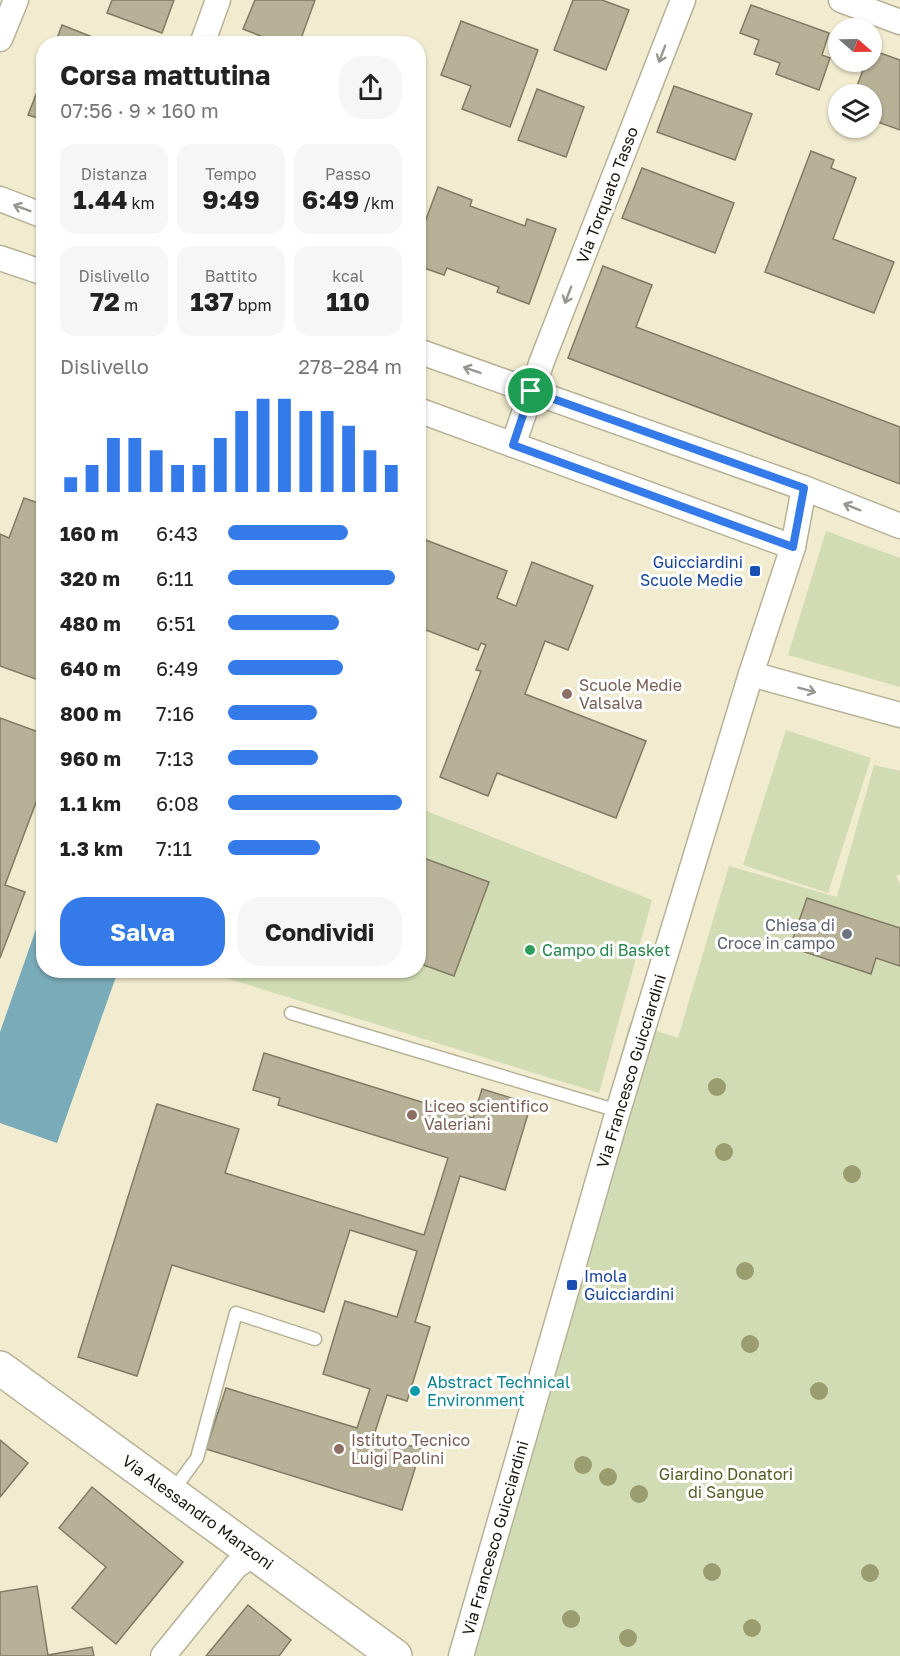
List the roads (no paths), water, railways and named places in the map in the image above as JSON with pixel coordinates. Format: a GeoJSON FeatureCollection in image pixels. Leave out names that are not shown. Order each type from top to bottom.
{"type":"FeatureCollection","features":[{"type":"Feature","properties":{"kind":"street"},"geometry":{"type":"LineString","coordinates":[[0,39],[16,0]]}},
{"type":"Feature","properties":{"kind":"street"},"geometry":{"type":"LineString","coordinates":[[205,36],[218,0]]}},
{"type":"Feature","properties":{"kind":"street","name":"Via Torquato Tasso"},"geometry":{"type":"LineString","coordinates":[[513,445],[531,391],[683,0]]}},
{"type":"Feature","properties":{"kind":"street"},"geometry":{"type":"LineString","coordinates":[[841,0],[900,22]]}},
{"type":"Feature","properties":{"kind":"street"},"geometry":{"type":"LineString","coordinates":[[0,199],[36,213]]}},
{"type":"Feature","properties":{"kind":"street"},"geometry":{"type":"LineString","coordinates":[[0,258],[36,270]]}},
{"type":"Feature","properties":{"kind":"street"},"geometry":{"type":"LineString","coordinates":[[426,354],[804,488],[900,526]]}},
{"type":"Feature","properties":{"kind":"street"},"geometry":{"type":"LineString","coordinates":[[426,413],[793,547]]}},
{"type":"Feature","properties":{"kind":"street","name":"Via Francesco Guicciardini"},"geometry":{"type":"LineString","coordinates":[[461,1656],[618,1111],[751,674],[793,547],[804,488]]}},
{"type":"Feature","properties":{"kind":"street"},"geometry":{"type":"LineString","coordinates":[[751,674],[900,715]]}},
{"type":"Feature","properties":{"kind":"street","name":"Via Alessandro Manzoni"},"geometry":{"type":"LineString","coordinates":[[0,1368],[396,1656]]}},
{"type":"Feature","properties":{"kind":"street"},"geometry":{"type":"LineString","coordinates":[[163,1656],[236,1566],[256,1553]]}},
{"type":"Feature","properties":{"kind":"lane"},"geometry":{"type":"LineString","coordinates":[[291,1013],[618,1111]]}},
{"type":"Feature","properties":{"kind":"lane"},"geometry":{"type":"LineString","coordinates":[[171,1493],[197,1458],[236,1313],[315,1339]]}},
{"type":"Feature","properties":{"kind":"water"},"geometry":{"type":"Polygon","coordinates":[[[36,929],[36,978],[116,978],[57,1143],[0,1123],[0,1032],[36,929]]]}},
{"type":"Feature","properties":{"kind":"place","name":"Guicciardini Scuole Medie"},"geometry":{"type":"Point","coordinates":[755,571]}},
{"type":"Feature","properties":{"kind":"place","name":"Scuole Medie Valsalva"},"geometry":{"type":"Point","coordinates":[567,694]}},
{"type":"Feature","properties":{"kind":"place","name":"Chiesa di Croce in campo"},"geometry":{"type":"Point","coordinates":[847,934]}},
{"type":"Feature","properties":{"kind":"place","name":"Campo di Basket"},"geometry":{"type":"Point","coordinates":[530,950]}},
{"type":"Feature","properties":{"kind":"place","name":"Liceo scientifico Valeriani"},"geometry":{"type":"Point","coordinates":[412,1115]}},
{"type":"Feature","properties":{"kind":"place","name":"Imola Guicciardini"},"geometry":{"type":"Point","coordinates":[572,1285]}},
{"type":"Feature","properties":{"kind":"place","name":"Abstract Technical Environment"},"geometry":{"type":"Point","coordinates":[415,1391]}},
{"type":"Feature","properties":{"kind":"place","name":"Istituto Tecnico Luigi Paolini"},"geometry":{"type":"Point","coordinates":[339,1449]}},
{"type":"Feature","properties":{"kind":"park label","name":"Giardino Donatori di Sangue"},"geometry":{"type":"Point","coordinates":[726,1483]}}]}
